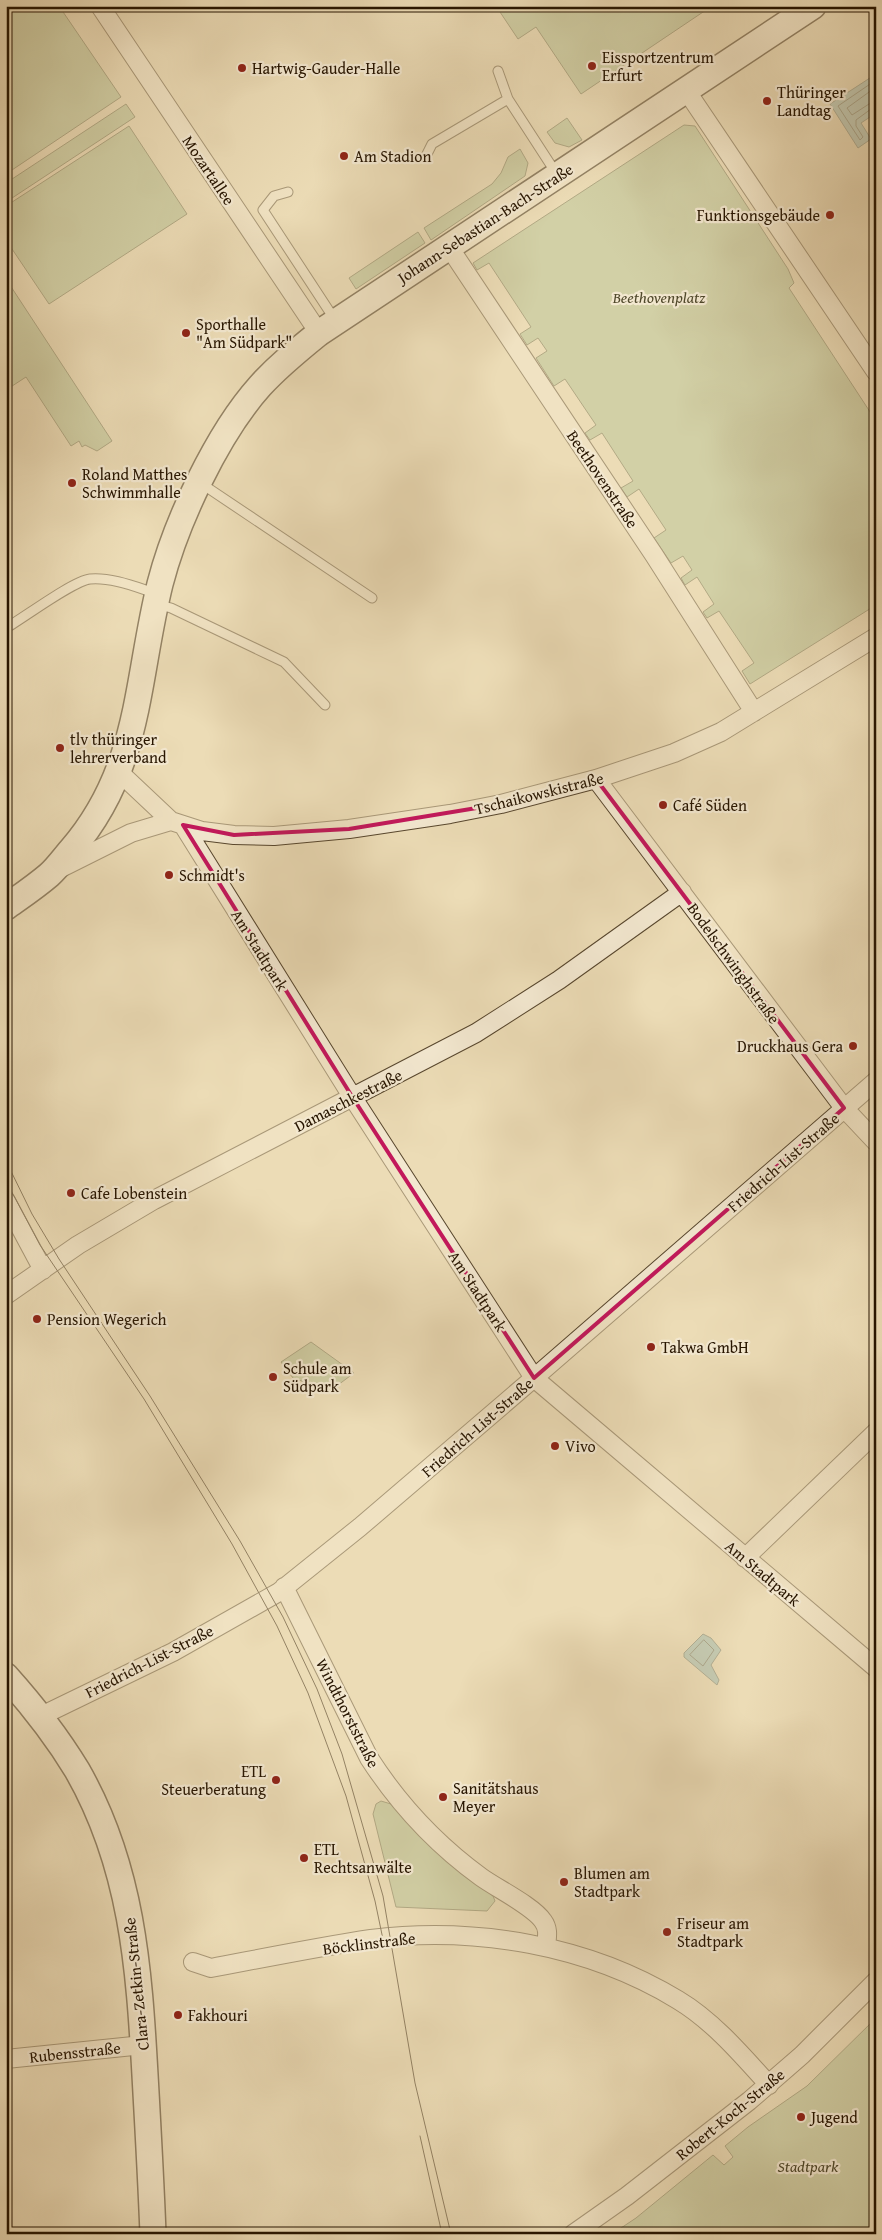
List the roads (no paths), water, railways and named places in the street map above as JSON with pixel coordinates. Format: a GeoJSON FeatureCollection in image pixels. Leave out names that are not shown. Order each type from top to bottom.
{"type":"FeatureCollection","features":[{"type":"Feature","properties":{"kind":"street","name":"Mozartallee"},"geometry":{"type":"LineString","coordinates":[[100,6],[328,328]]}},
{"type":"Feature","properties":{"kind":"street","name":"Johann-Sebastian-Bach-Straße"},"geometry":{"type":"LineString","coordinates":[[119,772],[136,714],[157,599],[180,525],[199,482],[234,421],[259,387],[279,366],[328,328],[813,6]]}},
{"type":"Feature","properties":{"kind":"street"},"geometry":{"type":"LineString","coordinates":[[686,90],[876,372]]}},
{"type":"Feature","properties":{"kind":"street","name":"Beethovenstraße"},"geometry":{"type":"LineString","coordinates":[[449,247],[654,555],[754,712]]}},
{"type":"Feature","properties":{"kind":"street","name":"Tschaikowskistraße"},"geometry":{"type":"LineString","coordinates":[[119,772],[177,823],[202,831],[234,835],[274,836],[402,822],[501,804],[596,779],[674,753],[721,732],[876,636]]}},
{"type":"Feature","properties":{"kind":"street"},"geometry":{"type":"LineString","coordinates":[[50,874],[78,841],[99,812],[119,772]]}},
{"type":"Feature","properties":{"kind":"street","name":"Bodelschwinghstraße"},"geometry":{"type":"LineString","coordinates":[[596,779],[682,892],[756,994],[844,1108],[876,1142]]}},
{"type":"Feature","properties":{"kind":"street"},"geometry":{"type":"LineString","coordinates":[[6,907],[50,874],[131,832],[177,823]]}},
{"type":"Feature","properties":{"kind":"street","name":"Am Stadtpark"},"geometry":{"type":"LineString","coordinates":[[177,823],[352,1098],[534,1378],[876,1668]]}},
{"type":"Feature","properties":{"kind":"street","name":"Damaschkestraße"},"geometry":{"type":"LineString","coordinates":[[6,1295],[114,1222],[476,1033],[559,980],[682,892]]}},
{"type":"Feature","properties":{"kind":"street","name":"Friedrich-List-Straße"},"geometry":{"type":"LineString","coordinates":[[39,1717],[173,1652],[272,1596],[284,1587],[360,1527],[876,1081]]}},
{"type":"Feature","properties":{"kind":"street"},"geometry":{"type":"LineString","coordinates":[[6,1201],[43,1270]]}},
{"type":"Feature","properties":{"kind":"street"},"geometry":{"type":"LineString","coordinates":[[745,1558],[876,1432]]}},
{"type":"Feature","properties":{"kind":"street","name":"Windthorststraße"},"geometry":{"type":"LineString","coordinates":[[284,1587],[368,1758],[385,1783],[427,1829],[458,1859],[480,1877],[539,1916],[546,1927],[546,1947]]}},
{"type":"Feature","properties":{"kind":"street","name":"Clara-Zetkin-Straße"},"geometry":{"type":"LineString","coordinates":[[6,1676],[68,1756],[88,1791],[109,1842],[120,1877],[134,1938],[142,2008],[153,2234]]}},
{"type":"Feature","properties":{"kind":"street","name":"Böcklinstraße"},"geometry":{"type":"LineString","coordinates":[[193,1962],[211,1968],[371,1940],[413,1936],[462,1936],[546,1947],[626,1974],[678,2000],[706,2021],[768,2085]]}},
{"type":"Feature","properties":{"kind":"street","name":"Robert-Koch-Straße"},"geometry":{"type":"LineString","coordinates":[[573,2234],[628,2196],[768,2085],[876,1982]]}},
{"type":"Feature","properties":{"kind":"street","name":"Rubensstraße"},"geometry":{"type":"LineString","coordinates":[[6,2059],[143,2046]]}},
{"type":"Feature","properties":{"kind":"lane"},"geometry":{"type":"LineString","coordinates":[[498,71],[508,99],[558,176]]}},
{"type":"Feature","properties":{"kind":"lane"},"geometry":{"type":"LineString","coordinates":[[427,154],[432,144],[508,99]]}},
{"type":"Feature","properties":{"kind":"lane"},"geometry":{"type":"LineString","coordinates":[[288,192],[274,196],[263,210],[328,328]]}},
{"type":"Feature","properties":{"kind":"lane"},"geometry":{"type":"LineString","coordinates":[[199,482],[372,598]]}},
{"type":"Feature","properties":{"kind":"lane"},"geometry":{"type":"LineString","coordinates":[[6,628],[73,585],[90,579],[114,582],[157,599],[171,608],[284,662],[325,705]]}},
{"type":"Feature","properties":{"kind":"water"},"geometry":{"type":"Polygon","coordinates":[[[876,74],[876,113],[861,123],[871,139],[858,148],[830,104],[876,74]]]}},
{"type":"Feature","properties":{"kind":"water"},"geometry":{"type":"Polygon","coordinates":[[[703,1634],[711,1638],[721,1650],[711,1665],[719,1680],[717,1685],[684,1657],[684,1653],[703,1634]]]}},
{"type":"Feature","properties":{"kind":"tram line"},"geometry":{"type":"LineString","coordinates":[[6,1161],[32,1214],[59,1259],[150,1396],[240,1541],[283,1617],[317,1689],[342,1754],[383,1896],[415,2083],[451,2234]]}},
{"type":"Feature","properties":{"kind":"tram line"},"geometry":{"type":"LineString","coordinates":[[6,1181],[40,1245],[144,1399],[232,1544],[277,1626],[308,1693],[346,1796],[375,1901],[385,1949]]}},
{"type":"Feature","properties":{"kind":"tram line"},"geometry":{"type":"LineString","coordinates":[[420,2136],[442,2234]]}},
{"type":"Feature","properties":{"kind":"place","name":"Eissportzentrum Erfurt"},"geometry":{"type":"Point","coordinates":[592,66]}},
{"type":"Feature","properties":{"kind":"place","name":"Hartwig-Gauder-Halle"},"geometry":{"type":"Point","coordinates":[242,68]}},
{"type":"Feature","properties":{"kind":"place","name":"Thüringer Landtag"},"geometry":{"type":"Point","coordinates":[767,101]}},
{"type":"Feature","properties":{"kind":"place","name":"Am Stadion"},"geometry":{"type":"Point","coordinates":[344,156]}},
{"type":"Feature","properties":{"kind":"place","name":"Funktionsgebäude"},"geometry":{"type":"Point","coordinates":[830,215]}},
{"type":"Feature","properties":{"kind":"place","name":"Sporthalle \"Am Südpark\""},"geometry":{"type":"Point","coordinates":[186,333]}},
{"type":"Feature","properties":{"kind":"place","name":"Roland Matthes Schwimmhalle"},"geometry":{"type":"Point","coordinates":[72,483]}},
{"type":"Feature","properties":{"kind":"place","name":"tlv thüringer lehrerverband"},"geometry":{"type":"Point","coordinates":[60,748]}},
{"type":"Feature","properties":{"kind":"place","name":"Café Süden"},"geometry":{"type":"Point","coordinates":[663,805]}},
{"type":"Feature","properties":{"kind":"place","name":"Schmidt's"},"geometry":{"type":"Point","coordinates":[169,875]}},
{"type":"Feature","properties":{"kind":"place","name":"Druckhaus Gera"},"geometry":{"type":"Point","coordinates":[853,1046]}},
{"type":"Feature","properties":{"kind":"place","name":"Cafe Lobenstein"},"geometry":{"type":"Point","coordinates":[71,1193]}},
{"type":"Feature","properties":{"kind":"place","name":"Pension Wegerich"},"geometry":{"type":"Point","coordinates":[37,1319]}},
{"type":"Feature","properties":{"kind":"place","name":"Takwa GmbH"},"geometry":{"type":"Point","coordinates":[651,1347]}},
{"type":"Feature","properties":{"kind":"place","name":"Schule am Südpark"},"geometry":{"type":"Point","coordinates":[273,1377]}},
{"type":"Feature","properties":{"kind":"place","name":"Vivo"},"geometry":{"type":"Point","coordinates":[555,1446]}},
{"type":"Feature","properties":{"kind":"place","name":"ETL Steuerberatung"},"geometry":{"type":"Point","coordinates":[276,1780]}},
{"type":"Feature","properties":{"kind":"place","name":"Sanitätshaus Meyer"},"geometry":{"type":"Point","coordinates":[443,1797]}},
{"type":"Feature","properties":{"kind":"place","name":"ETL Rechtsanwälte"},"geometry":{"type":"Point","coordinates":[304,1858]}},
{"type":"Feature","properties":{"kind":"place","name":"Blumen am Stadtpark"},"geometry":{"type":"Point","coordinates":[564,1882]}},
{"type":"Feature","properties":{"kind":"place","name":"Friseur am Stadtpark"},"geometry":{"type":"Point","coordinates":[667,1932]}},
{"type":"Feature","properties":{"kind":"place","name":"Fakhouri"},"geometry":{"type":"Point","coordinates":[178,2015]}},
{"type":"Feature","properties":{"kind":"place","name":"Jugend"},"geometry":{"type":"Point","coordinates":[801,2117]}},
{"type":"Feature","properties":{"kind":"park label","name":"Beethovenplatz"},"geometry":{"type":"Point","coordinates":[659,297]}},
{"type":"Feature","properties":{"kind":"park label","name":"Stadtpark"},"geometry":{"type":"Point","coordinates":[808,2166]}}]}
